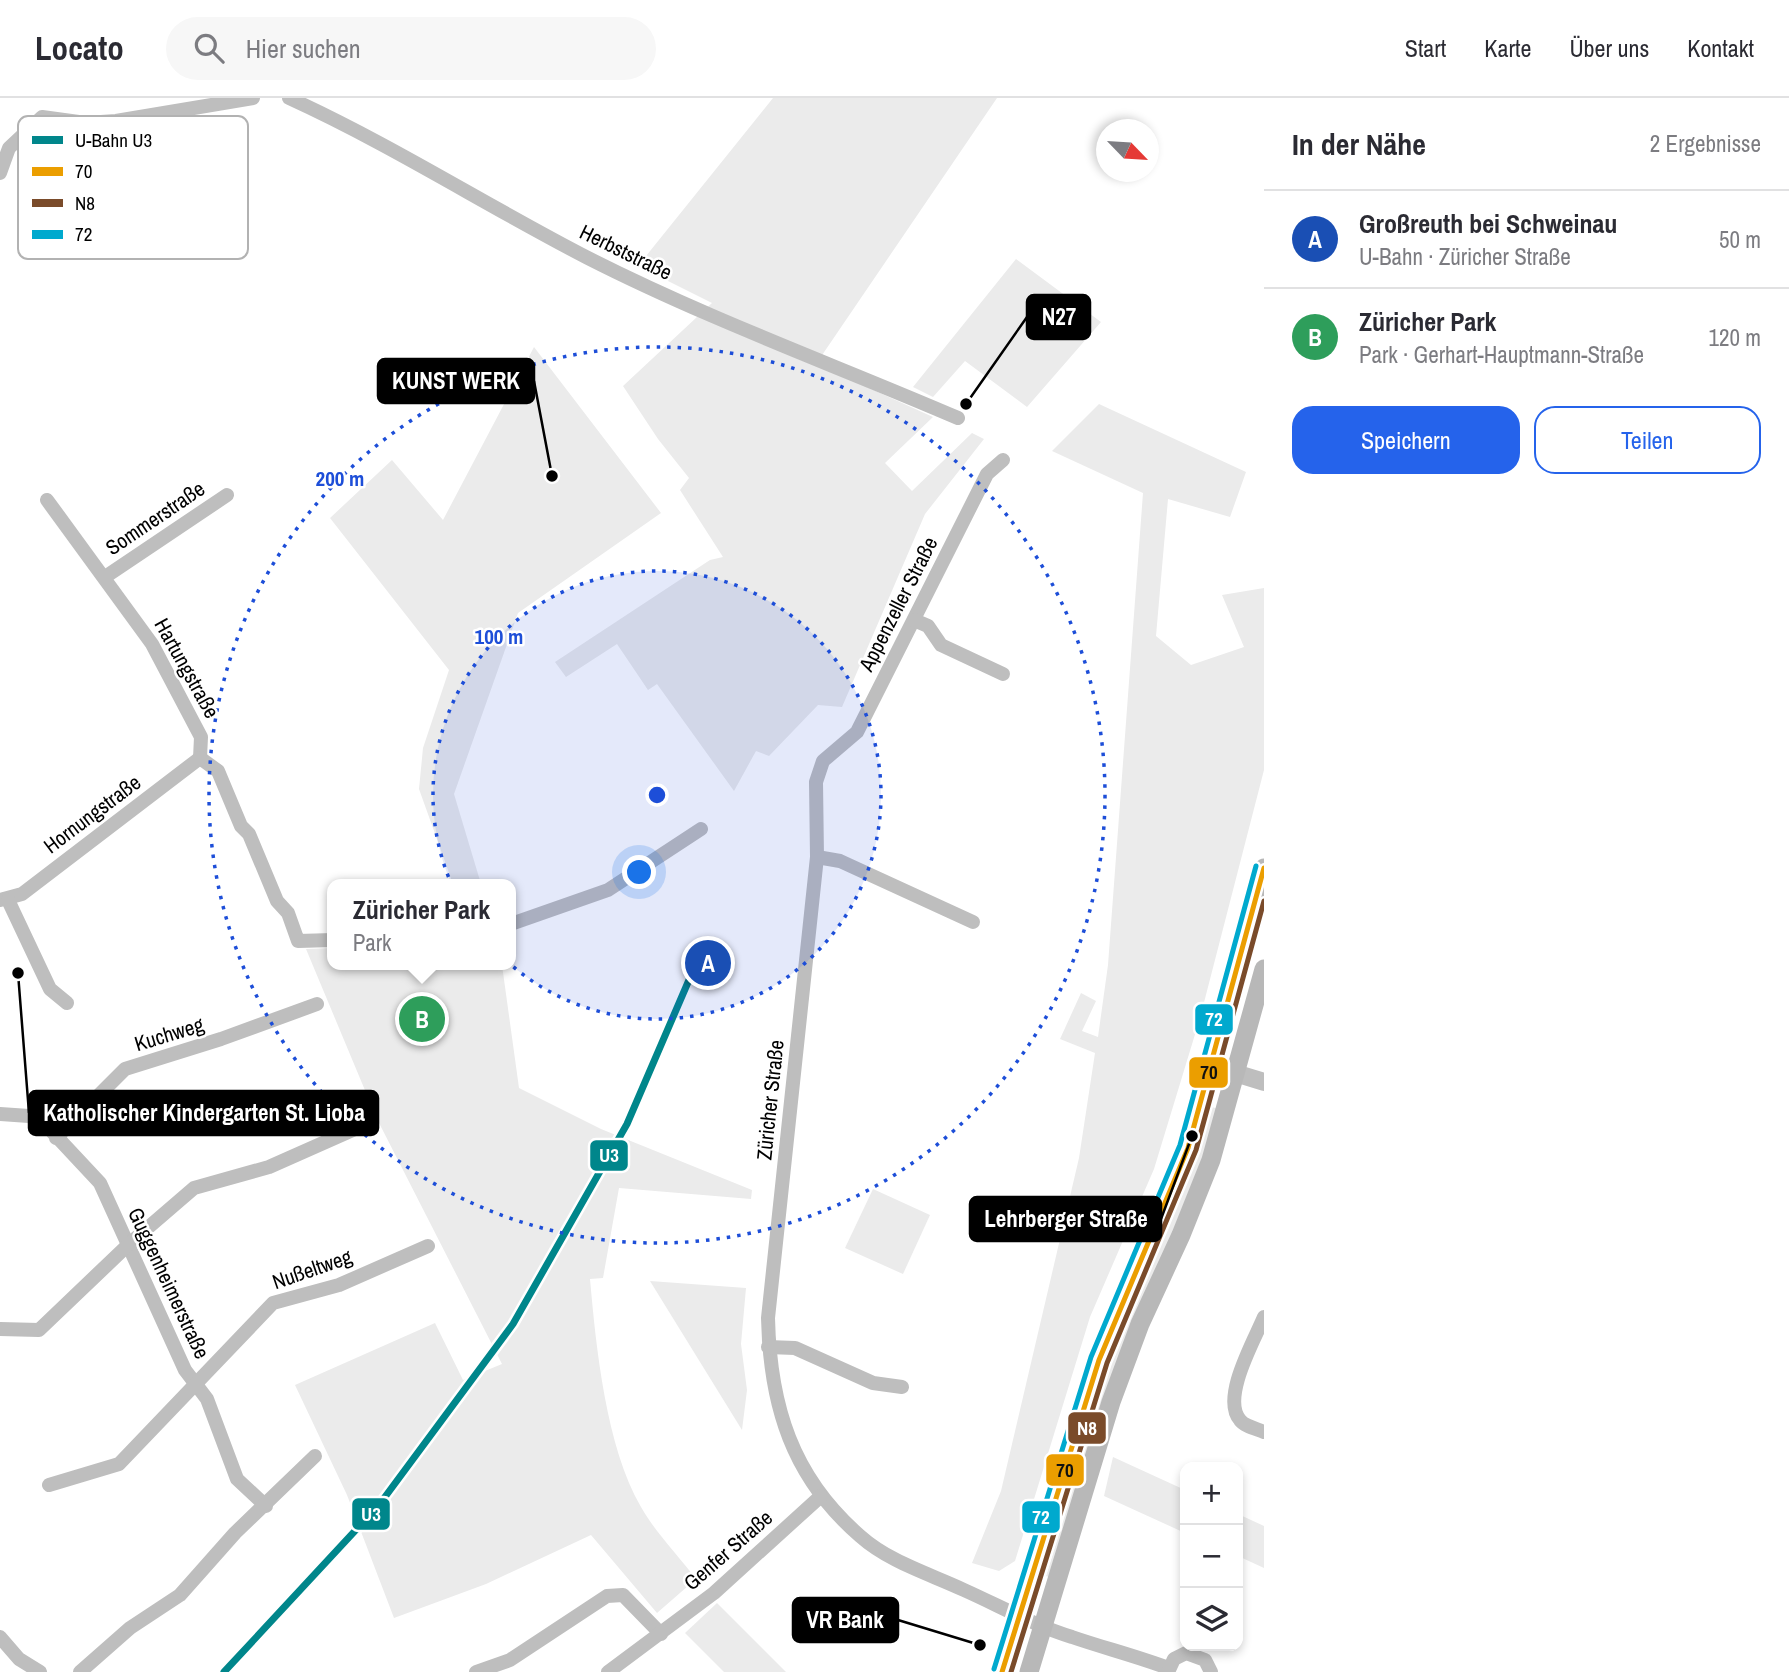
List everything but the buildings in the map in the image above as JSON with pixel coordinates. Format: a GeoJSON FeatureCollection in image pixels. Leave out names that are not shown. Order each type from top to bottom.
{"type":"FeatureCollection","features":[{"type":"Feature","properties":{"kind":"main road"},"geometry":{"type":"LineString","coordinates":[[1002,1672],[1091,1382],[1121,1302],[1180,1172],[1212,1066],[1264,867]]}},
{"type":"Feature","properties":{"kind":"main road"},"geometry":{"type":"LineString","coordinates":[[1029,1672],[1111,1402],[1140,1324],[1197,1198],[1236,1074],[1264,969]]}},
{"type":"Feature","properties":{"kind":"street"},"geometry":{"type":"LineString","coordinates":[[147,116],[253,98]]}},
{"type":"Feature","properties":{"kind":"street","name":"Herbststraße"},"geometry":{"type":"LineString","coordinates":[[289,98],[348,125],[587,257],[670,297],[958,418]]}},
{"type":"Feature","properties":{"kind":"street"},"geometry":{"type":"LineString","coordinates":[[0,173],[9,148],[18,140]]}},
{"type":"Feature","properties":{"kind":"street","name":"Appenzeller Straße"},"geometry":{"type":"LineString","coordinates":[[823,761],[857,732],[987,474],[1003,460]]}},
{"type":"Feature","properties":{"kind":"street","name":"Sommerstraße"},"geometry":{"type":"LineString","coordinates":[[105,577],[227,495]]}},
{"type":"Feature","properties":{"kind":"street","name":"Hartungstraße"},"geometry":{"type":"LineString","coordinates":[[47,500],[152,644],[201,737],[200,758]]}},
{"type":"Feature","properties":{"kind":"street"},"geometry":{"type":"LineString","coordinates":[[914,620],[928,626],[941,645],[1003,674]]}},
{"type":"Feature","properties":{"kind":"street"},"geometry":{"type":"LineString","coordinates":[[200,758],[218,771],[241,825],[249,834],[277,901],[288,913],[298,941],[327,940]]}},
{"type":"Feature","properties":{"kind":"street","name":"Hornungstraße"},"geometry":{"type":"LineString","coordinates":[[66,1003],[50,989],[4,900],[22,894],[200,758]]}},
{"type":"Feature","properties":{"kind":"street","name":"Züricher Straße"},"geometry":{"type":"LineString","coordinates":[[823,761],[816,782],[817,857],[768,1318],[771,1382],[783,1424],[800,1462],[821,1496],[861,1537],[895,1559],[1044,1626],[1168,1670]]}},
{"type":"Feature","properties":{"kind":"street"},"geometry":{"type":"LineString","coordinates":[[516,922],[608,890],[701,829]]}},
{"type":"Feature","properties":{"kind":"street"},"geometry":{"type":"LineString","coordinates":[[817,857],[840,861],[974,922]]}},
{"type":"Feature","properties":{"kind":"street","name":"Kuchweg"},"geometry":{"type":"LineString","coordinates":[[56,1138],[125,1069],[221,1039],[317,1004]]}},
{"type":"Feature","properties":{"kind":"street"},"geometry":{"type":"LineString","coordinates":[[1212,1066],[1264,1082]]}},
{"type":"Feature","properties":{"kind":"street","name":"Guggenheimerstraße"},"geometry":{"type":"LineString","coordinates":[[0,1114],[29,1116],[43,1122],[100,1183],[185,1370],[207,1399],[237,1479],[266,1506]]}},
{"type":"Feature","properties":{"kind":"street"},"geometry":{"type":"LineString","coordinates":[[0,1329],[39,1330],[129,1244],[194,1188],[269,1167],[366,1124]]}},
{"type":"Feature","properties":{"kind":"street","name":"Nußeltweg"},"geometry":{"type":"LineString","coordinates":[[49,1485],[119,1464],[273,1303],[339,1284],[428,1246]]}},
{"type":"Feature","properties":{"kind":"street"},"geometry":{"type":"LineString","coordinates":[[1264,1317],[1233,1391],[1233,1406],[1240,1421],[1264,1433]]}},
{"type":"Feature","properties":{"kind":"street"},"geometry":{"type":"LineString","coordinates":[[768,1347],[795,1348],[873,1383],[902,1387]]}},
{"type":"Feature","properties":{"kind":"street"},"geometry":{"type":"LineString","coordinates":[[80,1672],[130,1628],[180,1595],[235,1533],[315,1456]]}},
{"type":"Feature","properties":{"kind":"street","name":"Genfer Straße"},"geometry":{"type":"LineString","coordinates":[[608,1672],[714,1593],[821,1496]]}},
{"type":"Feature","properties":{"kind":"street"},"geometry":{"type":"LineString","coordinates":[[475,1672],[514,1666],[607,1596],[623,1595],[661,1633]]}},
{"type":"Feature","properties":{"kind":"street"},"geometry":{"type":"LineString","coordinates":[[0,1637],[19,1659],[40,1672]]}},
{"type":"Feature","properties":{"kind":"street"},"geometry":{"type":"LineString","coordinates":[[1168,1670],[1180,1655],[1194,1653],[1205,1660],[1211,1672]]}},
{"type":"Feature","properties":{"kind":"shaded area"},"geometry":{"type":"Polygon","coordinates":[[[773,98],[997,98],[816,364],[933,417],[885,463],[912,491],[972,433],[984,439],[925,514],[842,707],[818,705],[769,756],[756,751],[734,791],[657,684],[648,690],[617,644],[566,677],[555,662],[710,560],[723,557],[680,490],[689,478],[658,439],[623,386],[712,303],[638,266],[773,98]]]}},
{"type":"Feature","properties":{"kind":"shaded area"},"geometry":{"type":"Polygon","coordinates":[[[1016,259],[1101,322],[1027,407],[965,361],[933,397],[913,387],[1016,259]]]}},
{"type":"Feature","properties":{"kind":"shaded area"},"geometry":{"type":"Polygon","coordinates":[[[534,347],[661,513],[518,613],[454,794],[480,879],[451,879],[419,789],[423,748],[449,670],[330,518],[392,460],[443,520],[534,347]]]}},
{"type":"Feature","properties":{"kind":"shaded area"},"geometry":{"type":"Polygon","coordinates":[[[1099,404],[1246,472],[1230,517],[1168,499],[1156,636],[1191,665],[1244,647],[1222,595],[1264,588],[1264,770],[1200,1018],[1154,1169],[1090,1317],[1015,1561],[999,1571],[972,1563],[1001,1491],[1079,1158],[1095,1053],[1060,1039],[1081,993],[1096,1001],[1082,1031],[1098,1037],[1108,965],[1143,493],[1052,451],[1099,404]]]}},
{"type":"Feature","properties":{"kind":"shaded area"},"geometry":{"type":"Polygon","coordinates":[[[327,948],[327,970],[503,970],[519,1088],[601,1129],[752,1190],[751,1199],[619,1188],[603,1278],[590,1279],[605,1396],[619,1456],[641,1507],[696,1579],[657,1613],[591,1535],[486,1584],[394,1618],[347,1495],[295,1385],[435,1323],[463,1380],[502,1364],[377,1119],[306,949],[327,948]]]}},
{"type":"Feature","properties":{"kind":"shaded area"},"geometry":{"type":"Polygon","coordinates":[[[1208,1106],[1219,1109],[1208,1144],[1051,1578],[1046,1576],[1069,1500],[1083,1426],[1208,1106]]]}},
{"type":"Feature","properties":{"kind":"shaded area"},"geometry":{"type":"Polygon","coordinates":[[[873,1189],[930,1215],[903,1274],[845,1248],[873,1189]]]}},
{"type":"Feature","properties":{"kind":"shaded area"},"geometry":{"type":"Polygon","coordinates":[[[650,1281],[746,1288],[741,1344],[747,1390],[742,1430],[650,1281]]]}},
{"type":"Feature","properties":{"kind":"shaded area"},"geometry":{"type":"Polygon","coordinates":[[[1113,1457],[1180,1488],[1180,1531],[1104,1496],[1113,1457]]]}},
{"type":"Feature","properties":{"kind":"shaded area"},"geometry":{"type":"Polygon","coordinates":[[[1243,1516],[1264,1526],[1264,1568],[1243,1558],[1243,1516]]]}},
{"type":"Feature","properties":{"kind":"shaded area"},"geometry":{"type":"Polygon","coordinates":[[[717,1603],[786,1672],[724,1672],[685,1633],[717,1603]]]}},
{"type":"Feature","properties":{"kind":"metro line","name":"U3"},"geometry":{"type":"LineString","coordinates":[[224,1672],[379,1505],[513,1324],[627,1124],[698,959]]}},
{"type":"Feature","properties":{"kind":"transit line","name":"72"},"geometry":{"type":"LineString","coordinates":[[994,1669],[1091,1357],[1180,1145],[1256,866]]}},
{"type":"Feature","properties":{"kind":"transit line","name":"70"},"geometry":{"type":"LineString","coordinates":[[1002,1672],[1099,1360],[1188,1148],[1264,868]]}},
{"type":"Feature","properties":{"kind":"transit line","name":"N8"},"geometry":{"type":"LineString","coordinates":[[1011,1672],[1107,1363],[1196,1150],[1264,901]]}},
{"type":"Feature","properties":{"kind":"place","name":"N27"},"geometry":{"type":"Point","coordinates":[966,404]}},
{"type":"Feature","properties":{"kind":"place","name":"KUNST WERK"},"geometry":{"type":"Point","coordinates":[552,476]}},
{"type":"Feature","properties":{"kind":"place","name":"Großreuth bei Schweinau"},"geometry":{"type":"Point","coordinates":[708,963]}},
{"type":"Feature","properties":{"kind":"place","name":"Katholischer Kindergarten St. Lioba"},"geometry":{"type":"Point","coordinates":[18,973]}},
{"type":"Feature","properties":{"kind":"place","name":"Züricher Park"},"geometry":{"type":"Point","coordinates":[422,1019]}},
{"type":"Feature","properties":{"kind":"place","name":"Lehrberger Straße"},"geometry":{"type":"Point","coordinates":[1192,1136]}},
{"type":"Feature","properties":{"kind":"place","name":"VR Bank"},"geometry":{"type":"Point","coordinates":[980,1645]}}]}
